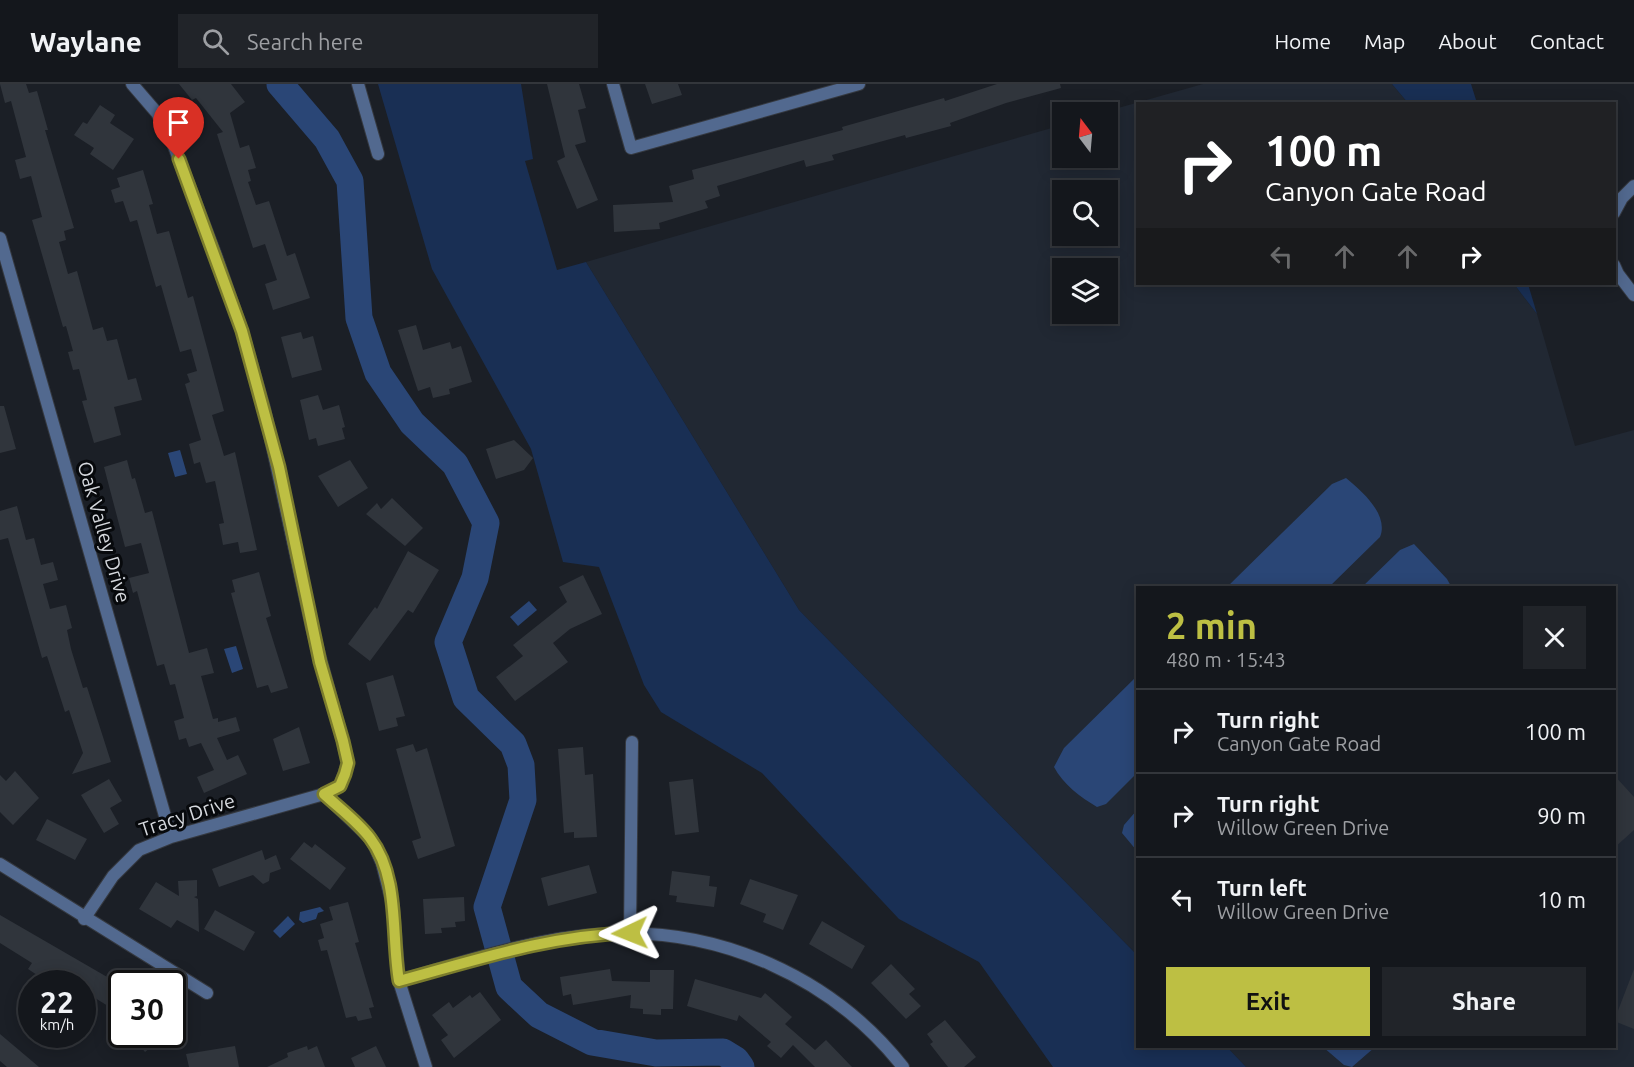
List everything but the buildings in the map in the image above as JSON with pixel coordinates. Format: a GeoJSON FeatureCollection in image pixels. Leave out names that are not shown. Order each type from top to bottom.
{"type":"FeatureCollection","features":[{"type":"Feature","properties":{"kind":"street"},"geometry":{"type":"LineString","coordinates":[[132,84],[157,113],[181,163],[242,331],[264,408],[312,628],[348,763],[340,786],[324,794],[372,840],[382,863],[393,906],[399,981],[426,1067]]}},
{"type":"Feature","properties":{"kind":"street"},"geometry":{"type":"LineString","coordinates":[[358,84],[378,154]]}},
{"type":"Feature","properties":{"kind":"street"},"geometry":{"type":"LineString","coordinates":[[613,84],[631,148],[859,84]]}},
{"type":"Feature","properties":{"kind":"street"},"geometry":{"type":"LineString","coordinates":[[808,84],[812,98]]}},
{"type":"Feature","properties":{"kind":"street"},"geometry":{"type":"LineString","coordinates":[[1616,209],[1622,198],[1634,186]]}},
{"type":"Feature","properties":{"kind":"street","name":"Oak Valley Drive"},"geometry":{"type":"LineString","coordinates":[[1,246],[171,837]]}},
{"type":"Feature","properties":{"kind":"street"},"geometry":{"type":"LineString","coordinates":[[1616,270],[1634,295]]}},
{"type":"Feature","properties":{"kind":"street"},"geometry":{"type":"LineString","coordinates":[[630,933],[632,742]]}},
{"type":"Feature","properties":{"kind":"street","name":"Tracy Drive"},"geometry":{"type":"LineString","coordinates":[[84,919],[125,861],[139,850],[171,837],[324,794]]}},
{"type":"Feature","properties":{"kind":"street"},"geometry":{"type":"LineString","coordinates":[[0,864],[84,919],[207,993]]}},
{"type":"Feature","properties":{"kind":"street"},"geometry":{"type":"LineString","coordinates":[[399,981],[525,946],[601,934],[676,936],[715,944],[747,954],[785,971],[852,1014],[881,1041],[903,1067]]}},
{"type":"Feature","properties":{"kind":"shaded area"},"geometry":{"type":"Polygon","coordinates":[[[378,84],[521,84],[533,159],[525,161],[557,270],[586,262],[799,610],[1136,954],[1136,1048],[1228,1048],[1246,1067],[1053,1067],[979,962],[899,919],[762,773],[661,712],[644,685],[599,567],[563,562],[531,449],[432,269],[378,84]]]}},
{"type":"Feature","properties":{"kind":"shaded area"},"geometry":{"type":"Polygon","coordinates":[[[1203,84],[1392,84],[1407,102],[1139,102],[1203,84]]]}},
{"type":"Feature","properties":{"kind":"shaded area"},"geometry":{"type":"Polygon","coordinates":[[[1392,84],[1471,84],[1477,102],[1407,102],[1392,84]]]}},
{"type":"Feature","properties":{"kind":"shaded area"},"geometry":{"type":"Polygon","coordinates":[[[1136,103],[1136,285],[1515,285],[1537,314],[1575,446],[1634,430],[1634,1067],[1246,1067],[1228,1048],[1616,1048],[1616,586],[1136,586],[1136,954],[799,610],[586,262],[1052,128],[1052,168],[1118,168],[1118,108],[1136,103]]]}},
{"type":"Feature","properties":{"kind":"shaded area"},"geometry":{"type":"Polygon","coordinates":[[[1515,285],[1528,285],[1537,314],[1515,285]]]}},
{"type":"Feature","properties":{"kind":"shaded area"},"geometry":{"type":"Polygon","coordinates":[[[180,450],[187,474],[175,477],[168,453],[180,450]]]}},
{"type":"Feature","properties":{"kind":"shaded area"},"geometry":{"type":"Polygon","coordinates":[[[1346,478],[1360,490],[1378,512],[1382,529],[1380,537],[1330,586],[1228,586],[1332,484],[1346,478]]]}},
{"type":"Feature","properties":{"kind":"shaded area"},"geometry":{"type":"Polygon","coordinates":[[[1414,544],[1451,586],[1363,586],[1400,550],[1414,544]]]}},
{"type":"Feature","properties":{"kind":"shaded area"},"geometry":{"type":"Polygon","coordinates":[[[529,601],[537,610],[518,626],[510,617],[529,601]]]}},
{"type":"Feature","properties":{"kind":"shaded area"},"geometry":{"type":"Polygon","coordinates":[[[236,646],[243,669],[232,673],[224,649],[236,646]]]}},
{"type":"Feature","properties":{"kind":"shaded area"},"geometry":{"type":"Polygon","coordinates":[[[1136,677],[1136,774],[1106,804],[1097,807],[1084,799],[1062,779],[1054,767],[1064,748],[1136,677]]]}},
{"type":"Feature","properties":{"kind":"shaded area"},"geometry":{"type":"Polygon","coordinates":[[[1136,811],[1136,850],[1122,833],[1124,825],[1136,811]]]}},
{"type":"Feature","properties":{"kind":"shaded area"},"geometry":{"type":"Polygon","coordinates":[[[320,907],[324,911],[318,913],[316,919],[303,923],[299,920],[300,912],[320,907]]]}},
{"type":"Feature","properties":{"kind":"shaded area"},"geometry":{"type":"Polygon","coordinates":[[[288,916],[295,924],[280,938],[273,931],[288,916]]]}},
{"type":"Feature","properties":{"kind":"shaded area"},"geometry":{"type":"Polygon","coordinates":[[[1324,1048],[1374,1048],[1352,1067],[1344,1065],[1324,1048]]]}},
{"type":"Feature","properties":{"kind":"waterway"},"geometry":{"type":"LineString","coordinates":[[280,84],[327,139],[350,181],[359,318],[378,373],[412,423],[455,464],[486,523],[475,578],[448,642],[466,698],[513,744],[521,765],[523,800],[487,907],[509,987],[539,1015],[592,1042],[656,1053],[723,1052],[736,1060],[741,1067]]}},
{"type":"Feature","properties":{"kind":"route"},"geometry":{"type":"LineString","coordinates":[[179,159],[242,331],[264,408],[279,467],[320,662],[343,741],[348,763],[345,774],[340,786],[324,794],[358,824],[372,840],[382,863],[393,906],[394,945],[399,981],[525,946],[601,934],[630,933]]}}]}
